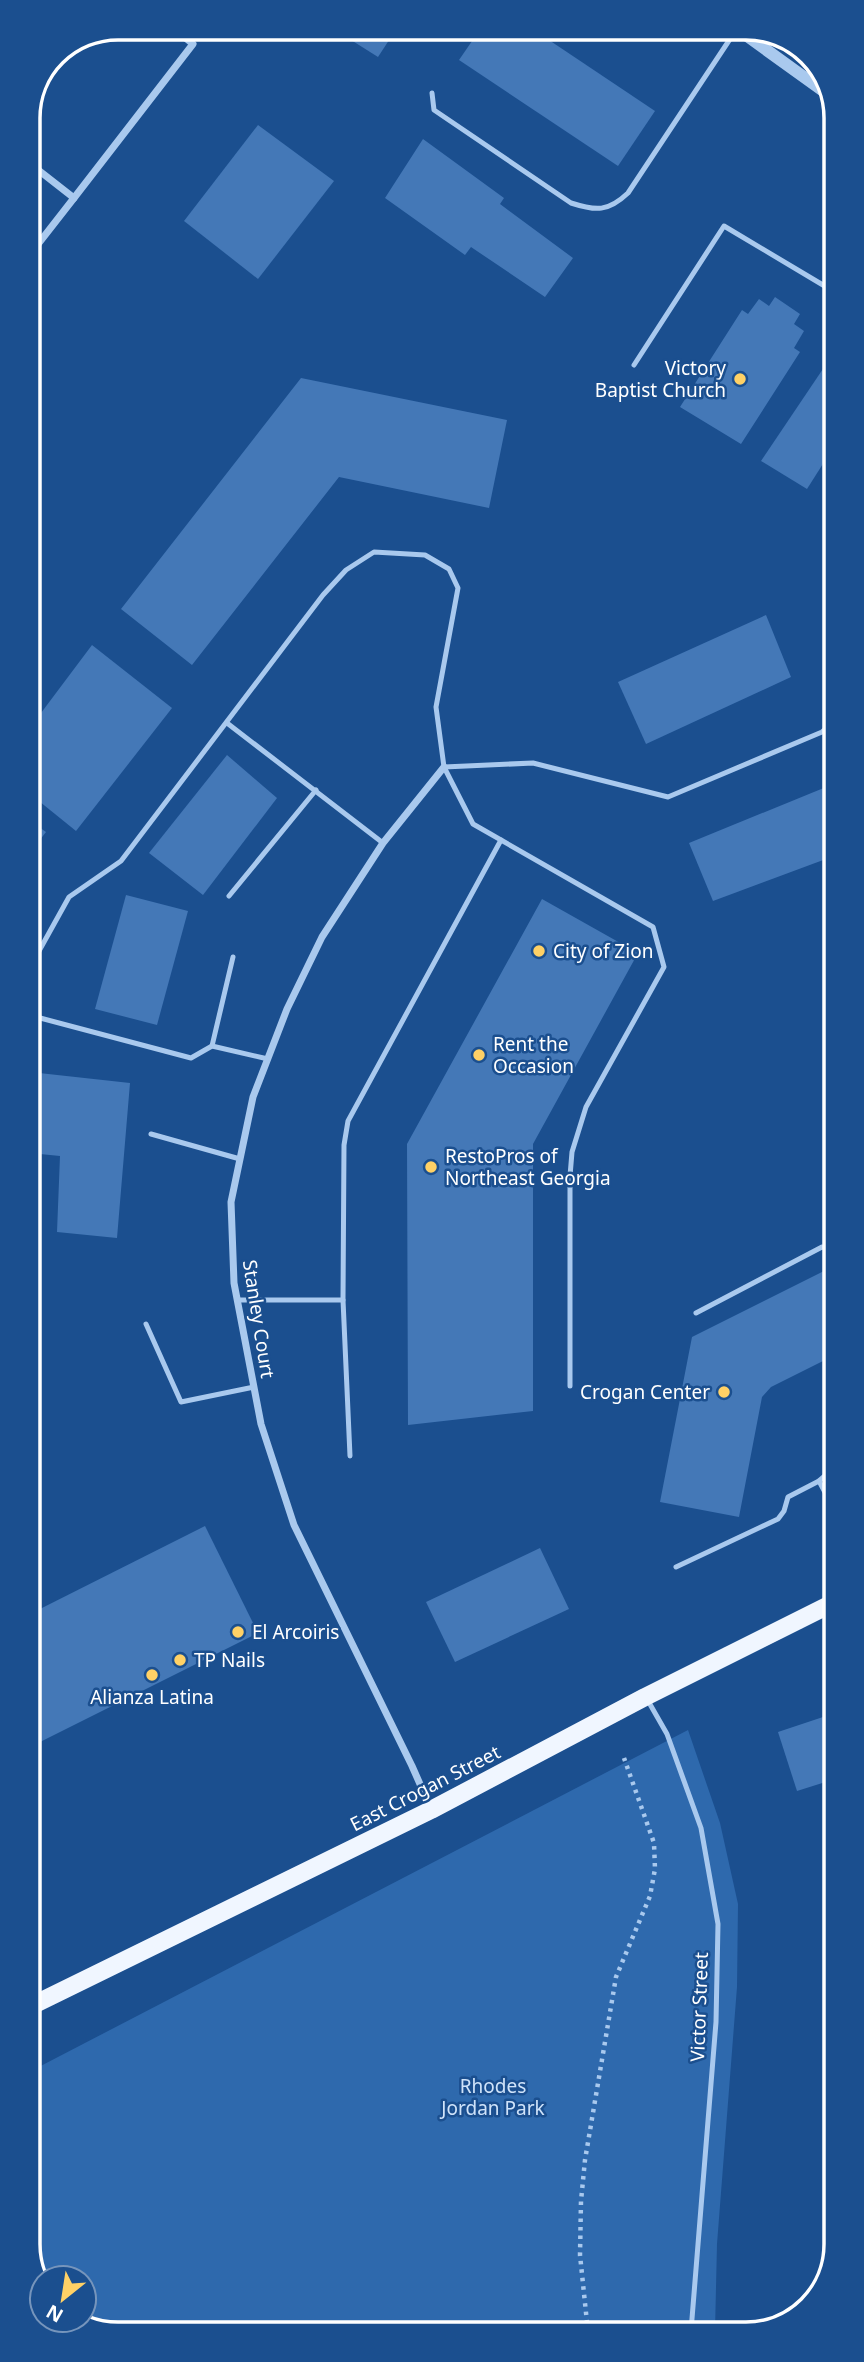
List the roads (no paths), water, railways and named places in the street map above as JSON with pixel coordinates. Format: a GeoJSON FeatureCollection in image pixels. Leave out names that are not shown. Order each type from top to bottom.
{"type":"FeatureCollection","features":[{"type":"Feature","properties":{"kind":"main road","name":"East Crogan Street"},"geometry":{"type":"LineString","coordinates":[[40,2002],[431,1810],[645,1697],[824,1608]]}},
{"type":"Feature","properties":{"kind":"street"},"geometry":{"type":"LineString","coordinates":[[40,242],[193,44],[188,40]]}},
{"type":"Feature","properties":{"kind":"street"},"geometry":{"type":"LineString","coordinates":[[752,40],[817,86]]}},
{"type":"Feature","properties":{"kind":"street"},"geometry":{"type":"LineString","coordinates":[[40,171],[74,198]]}},
{"type":"Feature","properties":{"kind":"street","name":"Stanley Court"},"geometry":{"type":"LineString","coordinates":[[431,1810],[294,1524],[261,1424],[234,1283],[232,1202],[253,1097],[287,1009],[322,937],[383,843],[444,767]]}},
{"type":"Feature","properties":{"kind":"lane"},"geometry":{"type":"LineString","coordinates":[[432,93],[434,110],[571,203],[592,209],[606,208],[628,193],[729,40]]}},
{"type":"Feature","properties":{"kind":"lane"},"geometry":{"type":"LineString","coordinates":[[634,365],[724,226],[824,286]]}},
{"type":"Feature","properties":{"kind":"lane"},"geometry":{"type":"LineString","coordinates":[[40,949],[69,897],[121,861],[323,595],[346,570],[374,552],[425,555],[449,569],[458,588],[436,707],[444,767],[473,824],[653,927],[664,967],[586,1107],[572,1152],[569,1386]]}},
{"type":"Feature","properties":{"kind":"lane"},"geometry":{"type":"LineString","coordinates":[[227,723],[383,843]]}},
{"type":"Feature","properties":{"kind":"lane"},"geometry":{"type":"LineString","coordinates":[[444,767],[533,763],[668,797],[824,730]]}},
{"type":"Feature","properties":{"kind":"lane"},"geometry":{"type":"LineString","coordinates":[[229,897],[316,790]]}},
{"type":"Feature","properties":{"kind":"lane"},"geometry":{"type":"LineString","coordinates":[[351,1456],[344,1300],[344,1144],[348,1121],[501,840]]}},
{"type":"Feature","properties":{"kind":"lane"},"geometry":{"type":"LineString","coordinates":[[212,1046],[233,957]]}},
{"type":"Feature","properties":{"kind":"lane"},"geometry":{"type":"LineString","coordinates":[[40,1018],[191,1058],[212,1046],[268,1059]]}},
{"type":"Feature","properties":{"kind":"lane"},"geometry":{"type":"LineString","coordinates":[[151,1134],[240,1159]]}},
{"type":"Feature","properties":{"kind":"lane"},"geometry":{"type":"LineString","coordinates":[[696,1313],[824,1247]]}},
{"type":"Feature","properties":{"kind":"lane"},"geometry":{"type":"LineString","coordinates":[[238,1300],[344,1300]]}},
{"type":"Feature","properties":{"kind":"lane"},"geometry":{"type":"LineString","coordinates":[[146,1324],[181,1402],[254,1387]]}},
{"type":"Feature","properties":{"kind":"lane"},"geometry":{"type":"LineString","coordinates":[[676,1567],[778,1519],[789,1497],[824,1477]]}},
{"type":"Feature","properties":{"kind":"lane"},"geometry":{"type":"LineString","coordinates":[[819,1482],[824,1491]]}},
{"type":"Feature","properties":{"kind":"lane","name":"Victor Street"},"geometry":{"type":"LineString","coordinates":[[645,1697],[667,1734],[701,1828],[718,1924],[716,2022],[692,2322]]}},
{"type":"Feature","properties":{"kind":"place","name":"Victory Baptist Church"},"geometry":{"type":"Point","coordinates":[740,379]}},
{"type":"Feature","properties":{"kind":"place","name":"City of Zion"},"geometry":{"type":"Point","coordinates":[539,951]}},
{"type":"Feature","properties":{"kind":"place","name":"Rent the Occasion"},"geometry":{"type":"Point","coordinates":[479,1055]}},
{"type":"Feature","properties":{"kind":"place","name":"RestoPros of Northeast Georgia"},"geometry":{"type":"Point","coordinates":[431,1167]}},
{"type":"Feature","properties":{"kind":"place","name":"Crogan Center"},"geometry":{"type":"Point","coordinates":[724,1392]}},
{"type":"Feature","properties":{"kind":"place","name":"El Arcoiris"},"geometry":{"type":"Point","coordinates":[238,1632]}},
{"type":"Feature","properties":{"kind":"place","name":"TP Nails"},"geometry":{"type":"Point","coordinates":[180,1660]}},
{"type":"Feature","properties":{"kind":"place","name":"Alianza Latina"},"geometry":{"type":"Point","coordinates":[152,1675]}},
{"type":"Feature","properties":{"kind":"park label","name":"Rhodes Jordan Park"},"geometry":{"type":"Point","coordinates":[493,2097]}}]}
